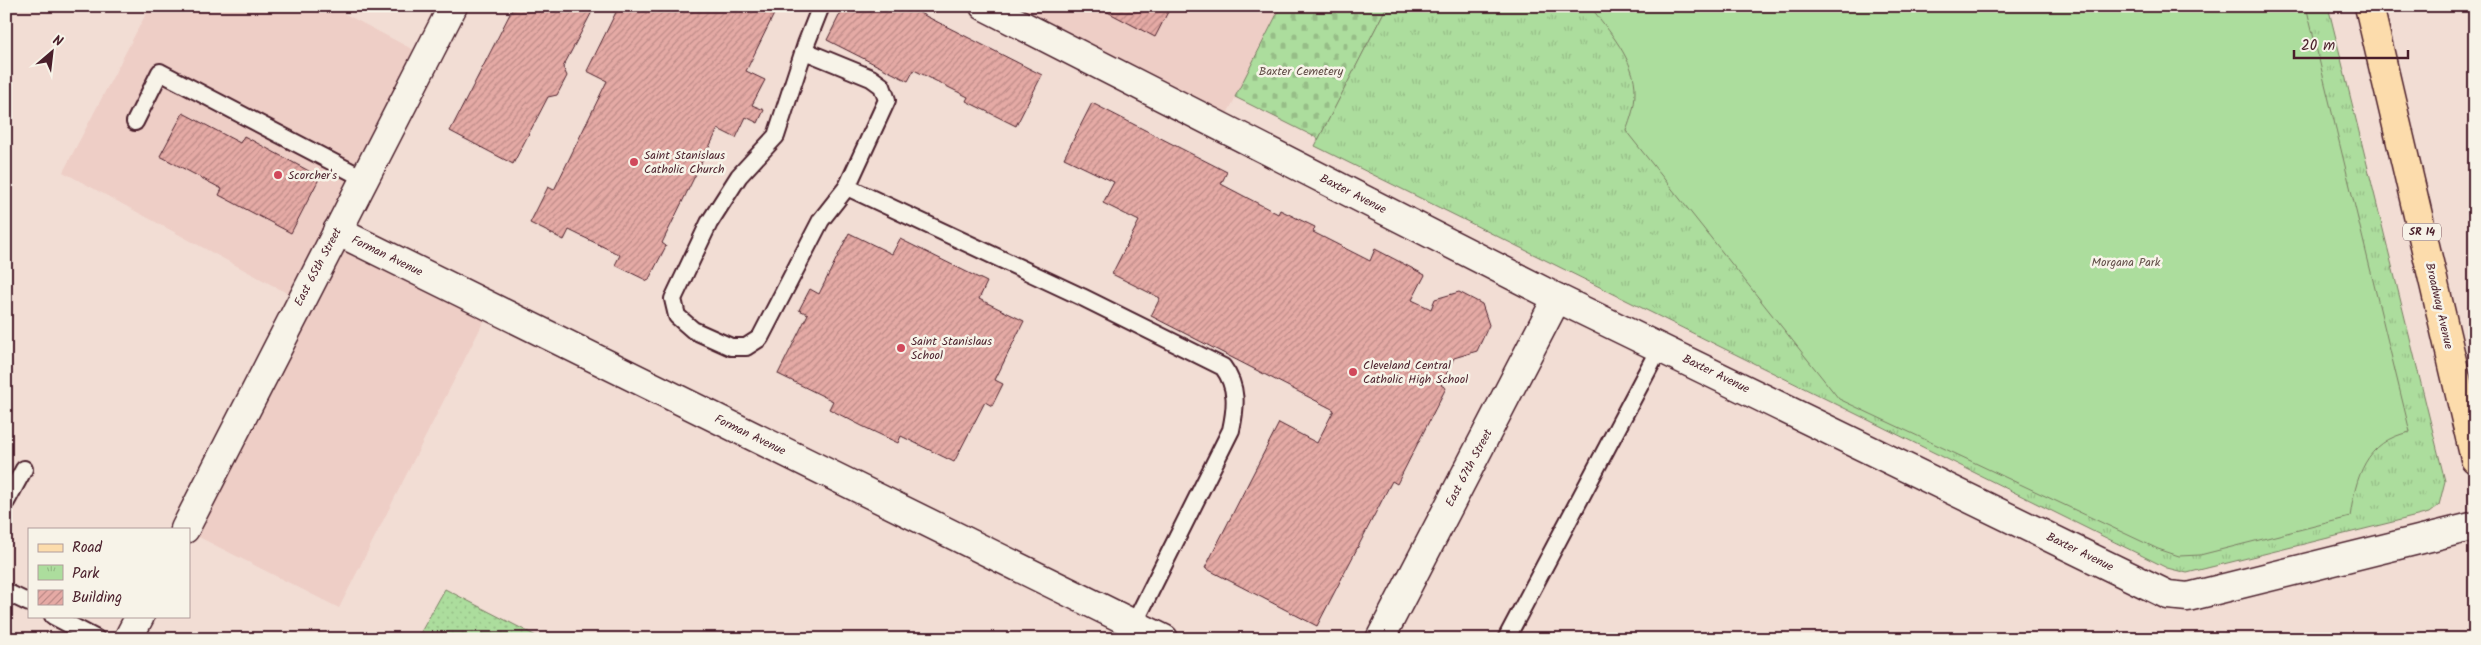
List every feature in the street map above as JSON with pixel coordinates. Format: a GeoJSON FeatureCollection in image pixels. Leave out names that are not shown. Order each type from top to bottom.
{"type":"FeatureCollection","features":[{"type":"Feature","properties":{"kind":"main road","name":"Broadway Avenue"},"geometry":{"type":"LineString","coordinates":[[2368,6],[2475,459]]}},
{"type":"Feature","properties":{"kind":"street","name":"East 65th Street"},"geometry":{"type":"LineString","coordinates":[[186,528],[453,6]]}},
{"type":"Feature","properties":{"kind":"street","name":"Baxter Avenue"},"geometry":{"type":"LineString","coordinates":[[984,6],[1557,298],[2168,595],[2188,597],[2475,526]]}},
{"type":"Feature","properties":{"kind":"street","name":"Forman Avenue"},"geometry":{"type":"LineString","coordinates":[[336,232],[1164,639]]}},
{"type":"Feature","properties":{"kind":"street","name":"East 67th Street"},"geometry":{"type":"LineString","coordinates":[[1380,639],[1557,298]]}},
{"type":"Feature","properties":{"kind":"street"},"geometry":{"type":"LineString","coordinates":[[128,639],[139,618]]}},
{"type":"Feature","properties":{"kind":"lane"},"geometry":{"type":"LineString","coordinates":[[805,51],[872,78],[882,86],[888,100],[847,187],[821,220],[760,338],[746,348],[731,346],[693,330],[677,316],[673,299],[709,223],[738,176],[776,136],[805,51],[821,6]]}},
{"type":"Feature","properties":{"kind":"lane"},"geometry":{"type":"LineString","coordinates":[[135,122],[160,72],[364,179]]}},
{"type":"Feature","properties":{"kind":"lane"},"geometry":{"type":"LineString","coordinates":[[847,187],[1082,297],[1223,367],[1231,378],[1236,396],[1231,430],[1134,624]]}},
{"type":"Feature","properties":{"kind":"lane"},"geometry":{"type":"LineString","coordinates":[[1506,639],[1660,347]]}},
{"type":"Feature","properties":{"kind":"lane"},"geometry":{"type":"LineString","coordinates":[[6,502],[24,469]]}},
{"type":"Feature","properties":{"kind":"lane"},"geometry":{"type":"LineString","coordinates":[[6,592],[28,603]]}},
{"type":"Feature","properties":{"kind":"lane"},"geometry":{"type":"LineString","coordinates":[[57,618],[97,639]]}},
{"type":"Feature","properties":{"kind":"shaded area"},"geometry":{"type":"Polygon","coordinates":[[[150,6],[330,6],[427,57],[337,231],[491,307],[339,608],[190,533],[300,300],[63,172],[150,6]]]}},
{"type":"Feature","properties":{"kind":"shaded area"},"geometry":{"type":"Polygon","coordinates":[[[984,6],[1282,6],[1221,126],[984,6]]]}},
{"type":"Feature","properties":{"kind":"green space","name":"Baxter Cemetery"},"geometry":{"type":"Polygon","coordinates":[[[1281,6],[1387,6],[1319,139],[1235,97],[1281,6]]]}},
{"type":"Feature","properties":{"kind":"green space","name":"Morgana Park"},"geometry":{"type":"Polygon","coordinates":[[[1387,6],[2328,6],[2445,481],[2439,505],[2429,513],[2187,573],[2167,568],[1315,146],[1387,6]]]}},
{"type":"Feature","properties":{"kind":"green space","name":"Morgana Park"},"geometry":{"type":"Polygon","coordinates":[[[1590,6],[2306,6],[2410,432],[2382,443],[2365,463],[2352,502],[2350,517],[2200,555],[2179,556],[2158,549],[1839,399],[1626,131],[1635,97],[1631,69],[1620,46],[1590,6]]]}},
{"type":"Feature","properties":{"kind":"green space"},"geometry":{"type":"Polygon","coordinates":[[[445,589],[542,639],[417,639],[445,589]]]}},
{"type":"Feature","properties":{"kind":"building"},"geometry":{"type":"Polygon","coordinates":[[[514,6],[595,6],[563,67],[567,76],[557,95],[548,97],[513,164],[450,131],[514,6]]]}},
{"type":"Feature","properties":{"kind":"building","name":"Saint Stanislaus Catholic Church"},"geometry":{"type":"Polygon","coordinates":[[[619,6],[778,6],[746,71],[765,80],[752,105],[764,110],[758,123],[746,117],[736,138],[718,129],[662,243],[666,246],[648,281],[615,265],[620,255],[569,230],[564,240],[530,223],[548,187],[554,190],[607,81],[587,71],[619,6]]]}},
{"type":"Feature","properties":{"kind":"building"},"geometry":{"type":"Polygon","coordinates":[[[844,6],[906,6],[1042,75],[1016,126],[966,101],[968,97],[914,70],[908,81],[827,40],[844,6]]]}},
{"type":"Feature","properties":{"kind":"building"},"geometry":{"type":"Polygon","coordinates":[[[1096,6],[1171,6],[1155,37],[1096,6]]]}},
{"type":"Feature","properties":{"kind":"building","name":"Cleveland Central Catholic High School"},"geometry":{"type":"Polygon","coordinates":[[[1092,103],[1227,172],[1221,184],[1278,214],[1280,210],[1315,227],[1313,232],[1370,261],[1375,249],[1425,275],[1412,300],[1431,309],[1435,299],[1459,292],[1482,304],[1489,325],[1477,351],[1454,358],[1441,385],[1446,388],[1397,484],[1392,481],[1317,626],[1205,568],[1279,423],[1317,443],[1334,410],[1151,316],[1160,298],[1112,274],[1139,221],[1103,203],[1114,182],[1064,158],[1092,103]]]}},
{"type":"Feature","properties":{"kind":"building"},"geometry":{"type":"Polygon","coordinates":[[[183,113],[240,143],[244,136],[320,177],[291,233],[219,195],[222,189],[160,156],[183,113]]]}},
{"type":"Feature","properties":{"kind":"building","name":"Saint Stanislaus School"},"geometry":{"type":"Polygon","coordinates":[[[849,233],[892,254],[900,239],[987,282],[979,299],[1024,321],[995,380],[1003,384],[992,406],[985,402],[954,462],[901,436],[898,443],[862,426],[829,409],[833,401],[778,374],[808,314],[799,310],[810,289],[819,294],[849,233]]]}},
{"type":"Feature","properties":{"kind":"place","name":"Saint Stanislaus Catholic Church"},"geometry":{"type":"Point","coordinates":[634,162]}},
{"type":"Feature","properties":{"kind":"place","name":"Scorcher's"},"geometry":{"type":"Point","coordinates":[278,175]}},
{"type":"Feature","properties":{"kind":"place","name":"Saint Stanislaus School"},"geometry":{"type":"Point","coordinates":[901,348]}},
{"type":"Feature","properties":{"kind":"place","name":"Cleveland Central Catholic High School"},"geometry":{"type":"Point","coordinates":[1353,372]}}]}
